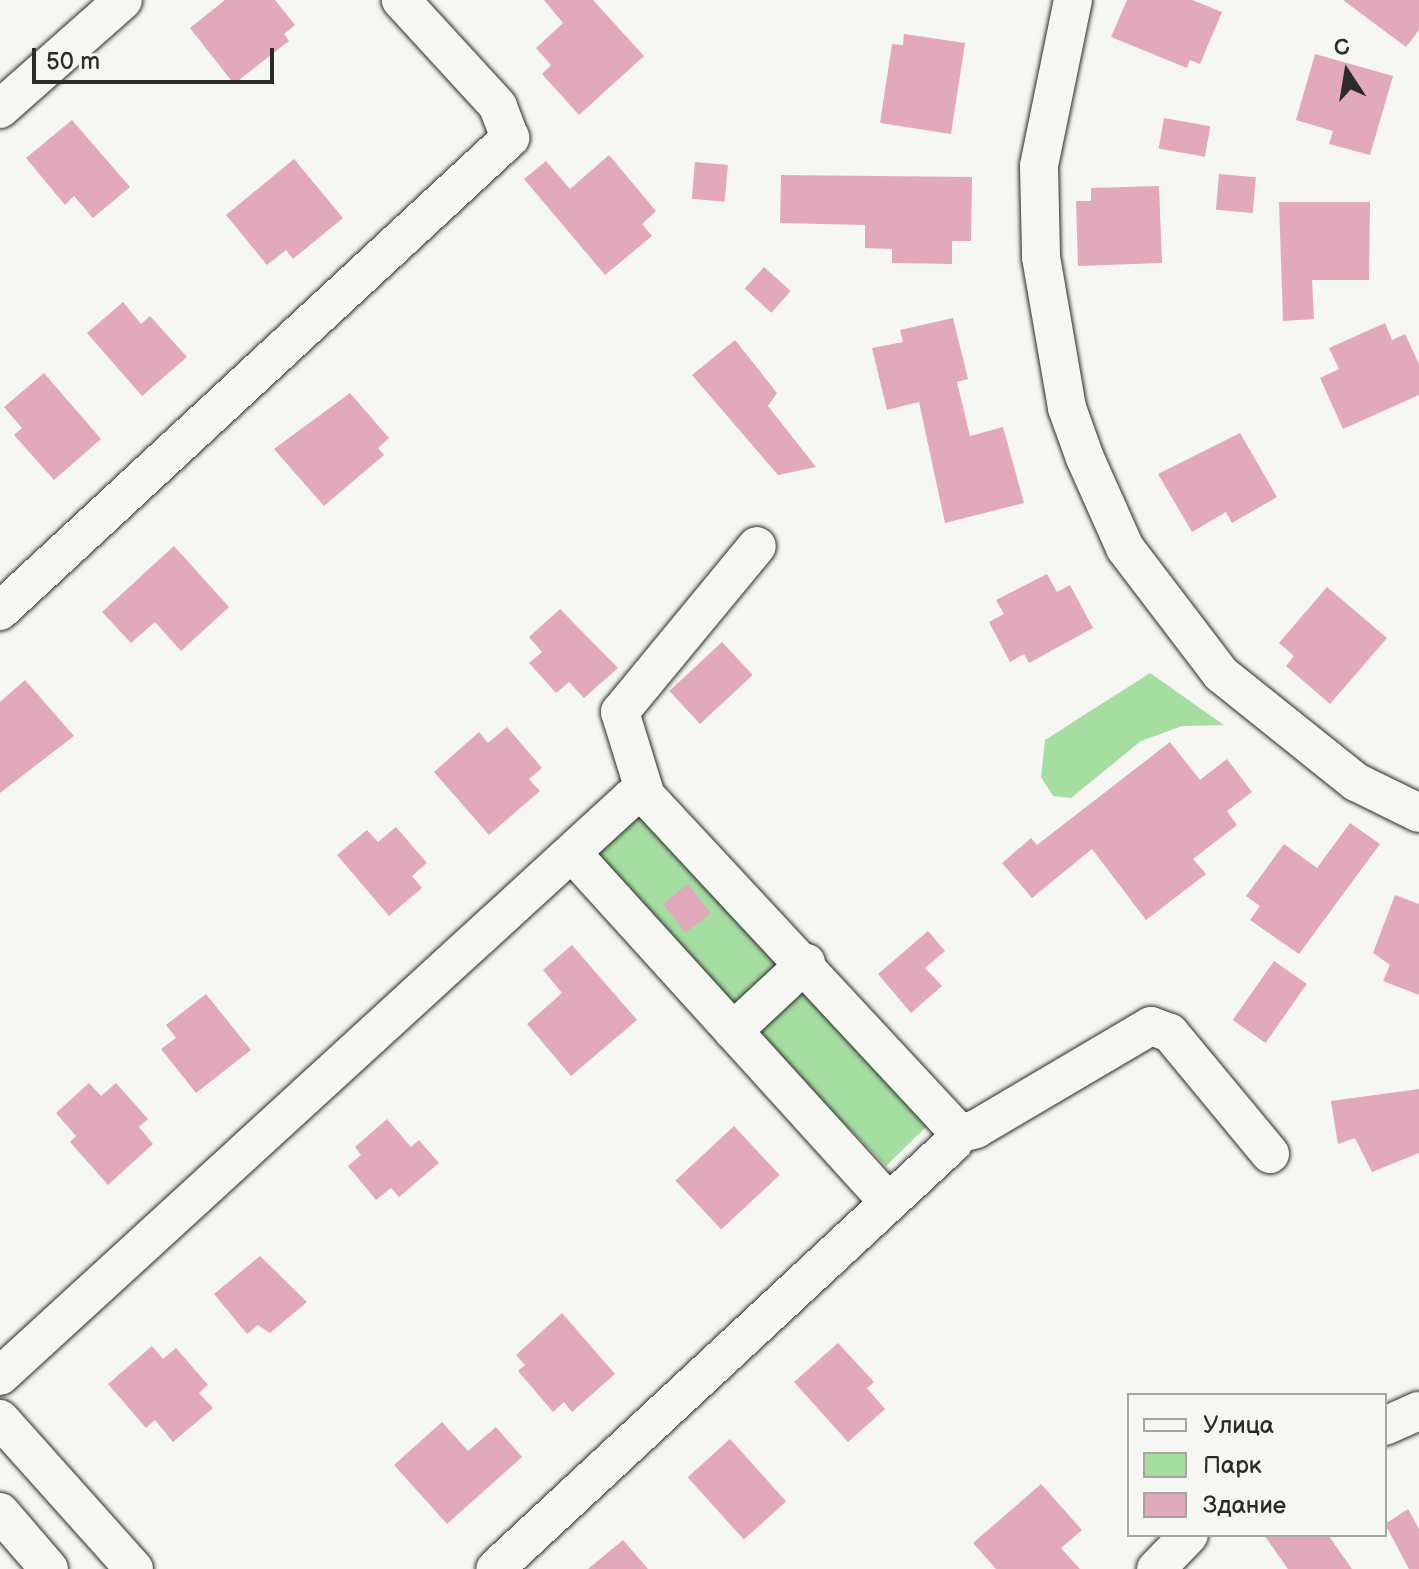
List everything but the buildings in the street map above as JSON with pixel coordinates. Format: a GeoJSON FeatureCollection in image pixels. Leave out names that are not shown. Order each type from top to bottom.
{"type":"FeatureCollection","features":[{"type":"Feature","properties":{"kind":"street"},"geometry":{"type":"LineString","coordinates":[[0,109],[123,0]]}},
{"type":"Feature","properties":{"kind":"street"},"geometry":{"type":"LineString","coordinates":[[0,611],[510,138],[498,106],[401,0]]}},
{"type":"Feature","properties":{"kind":"street"},"geometry":{"type":"LineString","coordinates":[[1073,0],[1039,166],[1041,257],[1067,408],[1091,473],[1125,548],[1221,674],[1356,782],[1419,813]]}},
{"type":"Feature","properties":{"kind":"street"},"geometry":{"type":"LineString","coordinates":[[757,546],[620,712],[646,796],[806,963],[954,1135]]}},
{"type":"Feature","properties":{"kind":"street"},"geometry":{"type":"LineString","coordinates":[[0,1376],[631,798],[646,796]]}},
{"type":"Feature","properties":{"kind":"street"},"geometry":{"type":"LineString","coordinates":[[572,853],[889,1203]]}},
{"type":"Feature","properties":{"kind":"street"},"geometry":{"type":"LineString","coordinates":[[733,1031],[806,963]]}},
{"type":"Feature","properties":{"kind":"street"},"geometry":{"type":"LineString","coordinates":[[495,1569],[889,1203],[954,1135],[976,1129],[1151,1026],[1170,1033],[1270,1154]]}},
{"type":"Feature","properties":{"kind":"street"},"geometry":{"type":"LineString","coordinates":[[1387,1425],[1419,1411]]}},
{"type":"Feature","properties":{"kind":"street"},"geometry":{"type":"LineString","coordinates":[[0,1419],[134,1569]]}},
{"type":"Feature","properties":{"kind":"street"},"geometry":{"type":"LineString","coordinates":[[0,1512],[49,1569]]}},
{"type":"Feature","properties":{"kind":"street"},"geometry":{"type":"LineString","coordinates":[[1158,1568],[1187,1537]]}},
{"type":"Feature","properties":{"kind":"green space"},"geometry":{"type":"Polygon","coordinates":[[[1150,673],[1224,725],[1182,726],[1141,741],[1071,798],[1053,796],[1041,777],[1045,740],[1150,673]]]}},
{"type":"Feature","properties":{"kind":"green space"},"geometry":{"type":"Polygon","coordinates":[[[644,808],[791,971],[741,1015],[595,852],[644,808]]]}},
{"type":"Feature","properties":{"kind":"green space"},"geometry":{"type":"Polygon","coordinates":[[[799,978],[927,1126],[886,1166],[748,1025],[799,978]]]}}]}
